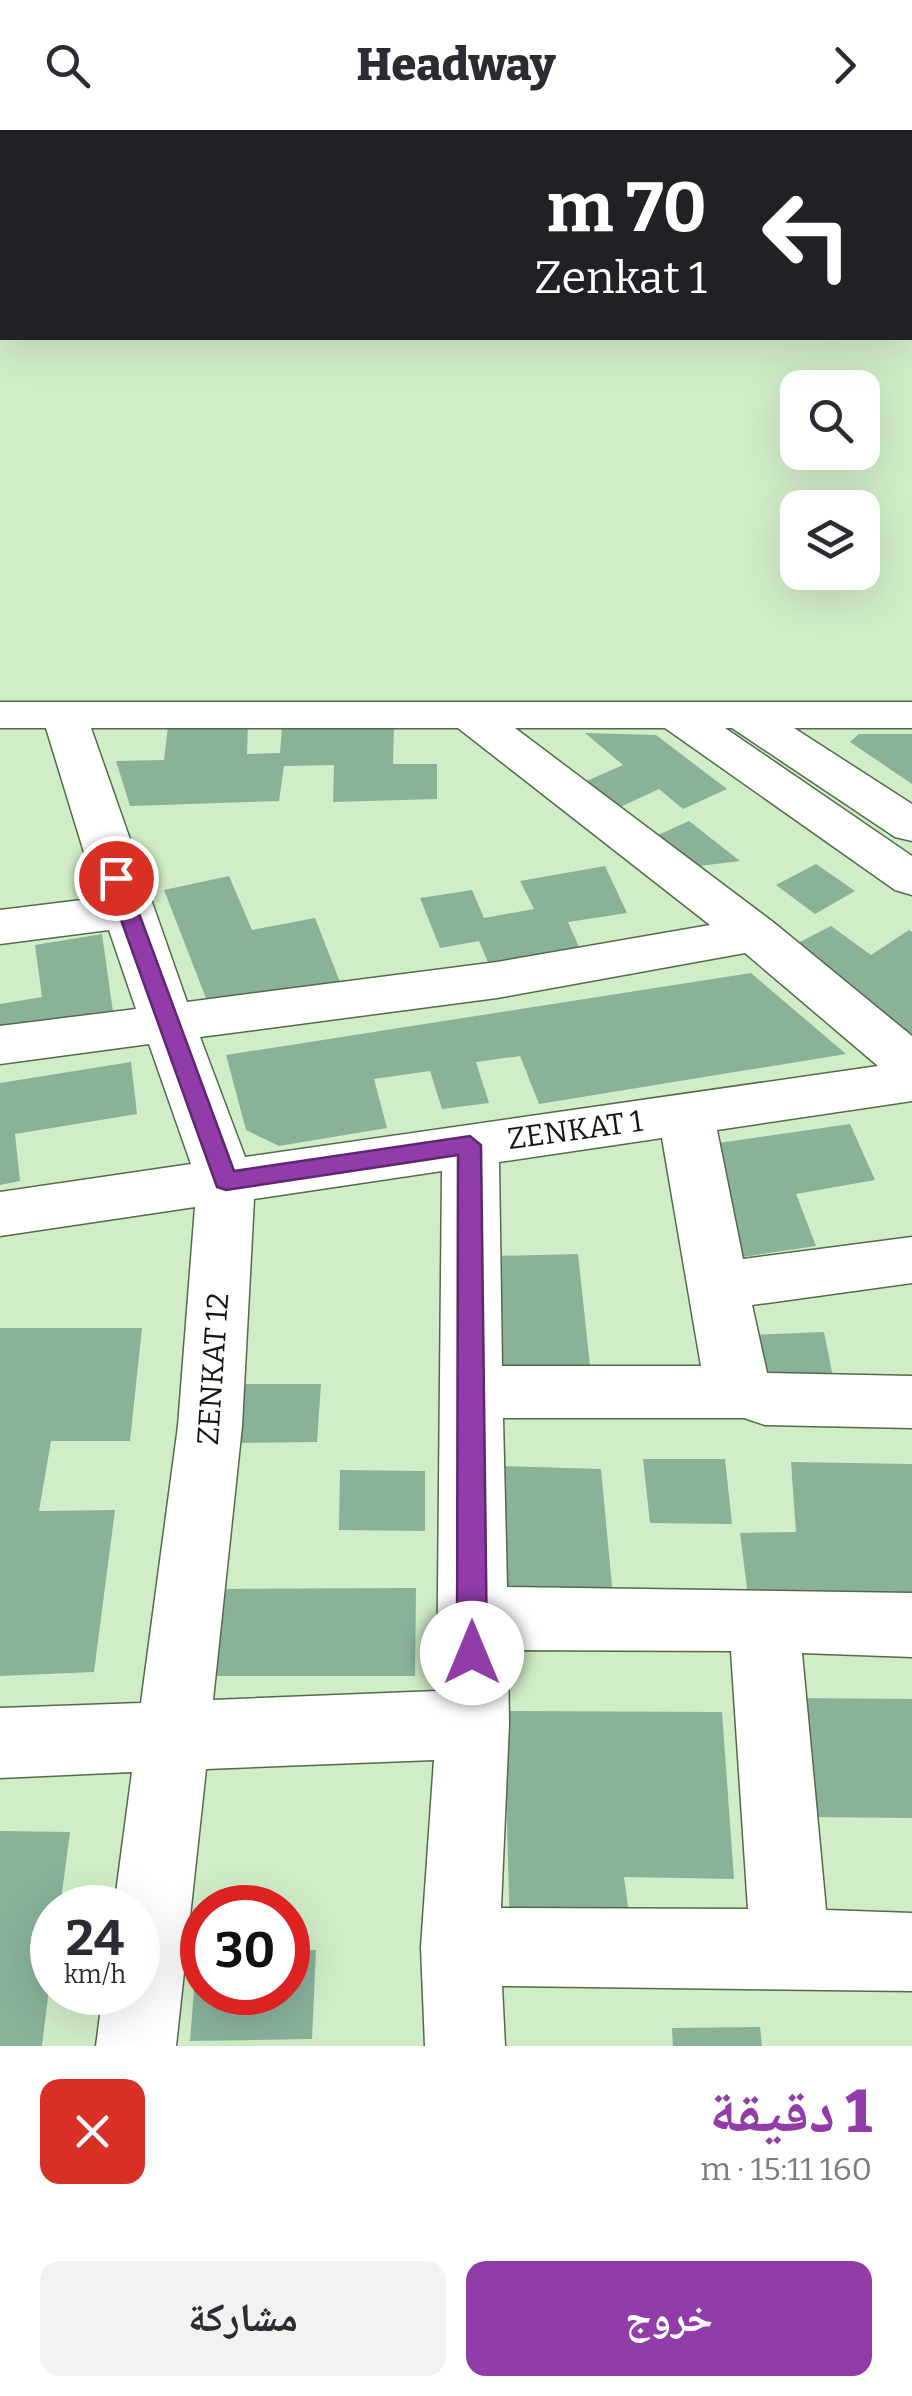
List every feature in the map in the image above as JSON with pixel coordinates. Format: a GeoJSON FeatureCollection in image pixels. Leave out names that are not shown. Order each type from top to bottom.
{"type":"FeatureCollection","features":[{"type":"Feature","properties":{"kind":"street"},"geometry":{"type":"LineString","coordinates":[[0,715],[912,716]]}},
{"type":"Feature","properties":{"kind":"street","name":"ZENKAT 12"},"geometry":{"type":"LineString","coordinates":[[64,715],[126,910],[226,1181],[210,1426],[136,2046]]}},
{"type":"Feature","properties":{"kind":"street"},"geometry":{"type":"LineString","coordinates":[[469,715],[755,934],[912,1065]]}},
{"type":"Feature","properties":{"kind":"street"},"geometry":{"type":"LineString","coordinates":[[675,715],[912,878]]}},
{"type":"Feature","properties":{"kind":"street"},"geometry":{"type":"LineString","coordinates":[[742,715],[912,826]]}},
{"type":"Feature","properties":{"kind":"street"},"geometry":{"type":"LineString","coordinates":[[0,927],[126,910]]}},
{"type":"Feature","properties":{"kind":"street"},"geometry":{"type":"LineString","coordinates":[[0,1045],[497,980],[755,934]]}},
{"type":"Feature","properties":{"kind":"street","name":"ZENKAT 1"},"geometry":{"type":"LineString","coordinates":[[0,1214],[912,1081]]}},
{"type":"Feature","properties":{"kind":"street"},"geometry":{"type":"LineString","coordinates":[[686,1114],[734,1373],[745,1392]]}},
{"type":"Feature","properties":{"kind":"street"},"geometry":{"type":"LineString","coordinates":[[465,2046],[460,1947],[473,1724],[470,1145]]}},
{"type":"Feature","properties":{"kind":"street"},"geometry":{"type":"LineString","coordinates":[[718,1286],[912,1260]]}},
{"type":"Feature","properties":{"kind":"street"},"geometry":{"type":"LineString","coordinates":[[470,1392],[745,1392],[765,1400],[912,1402]]}},
{"type":"Feature","properties":{"kind":"street"},"geometry":{"type":"LineString","coordinates":[[472,1618],[912,1625]]}},
{"type":"Feature","properties":{"kind":"street"},"geometry":{"type":"LineString","coordinates":[[764,1620],[790,1948]]}},
{"type":"Feature","properties":{"kind":"street"},"geometry":{"type":"LineString","coordinates":[[0,1743],[473,1724]]}},
{"type":"Feature","properties":{"kind":"street"},"geometry":{"type":"LineString","coordinates":[[460,1947],[912,1952]]}},
{"type":"Feature","properties":{"kind":"building"},"geometry":{"type":"Polygon","coordinates":[[[248,724],[247,754],[280,753],[282,726],[394,724],[393,764],[437,764],[437,799],[333,802],[334,765],[284,766],[279,801],[130,806],[116,761],[164,760],[168,726],[248,724]]]}},
{"type":"Feature","properties":{"kind":"building"},"geometry":{"type":"Polygon","coordinates":[[[585,733],[656,735],[727,789],[683,809],[659,789],[614,810],[582,783],[623,765],[585,733]]]}},
{"type":"Feature","properties":{"kind":"building"},"geometry":{"type":"Polygon","coordinates":[[[859,734],[912,734],[912,784],[850,742],[859,734]]]}},
{"type":"Feature","properties":{"kind":"building"},"geometry":{"type":"Polygon","coordinates":[[[689,821],[740,861],[683,868],[645,841],[689,821]]]}},
{"type":"Feature","properties":{"kind":"building"},"geometry":{"type":"Polygon","coordinates":[[[816,864],[855,891],[815,914],[776,885],[816,864]]]}},
{"type":"Feature","properties":{"kind":"building"},"geometry":{"type":"Polygon","coordinates":[[[605,866],[627,913],[568,922],[583,956],[492,972],[479,941],[440,948],[420,898],[472,890],[484,918],[534,909],[520,881],[605,866]]]}},
{"type":"Feature","properties":{"kind":"building"},"geometry":{"type":"Polygon","coordinates":[[[229,876],[252,930],[315,918],[342,987],[209,1006],[164,890],[229,876]]]}},
{"type":"Feature","properties":{"kind":"building"},"geometry":{"type":"Polygon","coordinates":[[[831,926],[871,955],[909,930],[912,932],[912,1046],[788,948],[831,926]]]}},
{"type":"Feature","properties":{"kind":"building"},"geometry":{"type":"Polygon","coordinates":[[[102,934],[114,1019],[0,1038],[0,1004],[42,997],[35,945],[102,934]]]}},
{"type":"Feature","properties":{"kind":"building"},"geometry":{"type":"Polygon","coordinates":[[[751,973],[846,1054],[539,1104],[520,1056],[476,1062],[489,1103],[442,1109],[430,1071],[374,1079],[387,1128],[279,1146],[246,1130],[226,1055],[751,973]]]}},
{"type":"Feature","properties":{"kind":"building"},"geometry":{"type":"Polygon","coordinates":[[[131,1062],[137,1114],[15,1134],[20,1181],[0,1185],[0,1083],[131,1062]]]}},
{"type":"Feature","properties":{"kind":"building"},"geometry":{"type":"Polygon","coordinates":[[[850,1124],[875,1180],[796,1194],[816,1246],[736,1258],[718,1143],[850,1124]]]}},
{"type":"Feature","properties":{"kind":"building"},"geometry":{"type":"Polygon","coordinates":[[[578,1254],[592,1384],[504,1386],[493,1256],[578,1254]]]}},
{"type":"Feature","properties":{"kind":"building"},"geometry":{"type":"Polygon","coordinates":[[[0,1328],[142,1328],[130,1441],[51,1441],[39,1511],[115,1510],[94,1672],[0,1676],[0,1328]]]}},
{"type":"Feature","properties":{"kind":"building"},"geometry":{"type":"Polygon","coordinates":[[[824,1332],[836,1392],[763,1395],[752,1335],[824,1332]]]}},
{"type":"Feature","properties":{"kind":"building"},"geometry":{"type":"Polygon","coordinates":[[[244,1384],[321,1384],[317,1442],[238,1443],[244,1384]]]}},
{"type":"Feature","properties":{"kind":"building"},"geometry":{"type":"Polygon","coordinates":[[[643,1459],[725,1459],[732,1524],[650,1523],[643,1459]]]}},
{"type":"Feature","properties":{"kind":"building"},"geometry":{"type":"Polygon","coordinates":[[[791,1462],[912,1464],[912,1613],[750,1612],[740,1533],[796,1532],[791,1462]]]}},
{"type":"Feature","properties":{"kind":"building"},"geometry":{"type":"Polygon","coordinates":[[[500,1466],[601,1469],[614,1608],[504,1606],[500,1466]]]}},
{"type":"Feature","properties":{"kind":"building"},"geometry":{"type":"Polygon","coordinates":[[[340,1470],[425,1471],[425,1531],[339,1530],[340,1470]]]}},
{"type":"Feature","properties":{"kind":"building"},"geometry":{"type":"Polygon","coordinates":[[[416,1588],[415,1676],[206,1676],[211,1589],[416,1588]]]}},
{"type":"Feature","properties":{"kind":"building"},"geometry":{"type":"Polygon","coordinates":[[[790,1698],[912,1699],[912,1818],[804,1817],[790,1698]]]}},
{"type":"Feature","properties":{"kind":"building"},"geometry":{"type":"Polygon","coordinates":[[[504,1711],[722,1712],[734,1879],[624,1877],[632,1936],[510,1935],[504,1711]]]}},
{"type":"Feature","properties":{"kind":"building"},"geometry":{"type":"Polygon","coordinates":[[[0,1831],[70,1832],[63,1885],[30,1885],[30,2015],[46,2015],[42,2046],[0,2046],[0,1831]]]}},
{"type":"Feature","properties":{"kind":"building"},"geometry":{"type":"Polygon","coordinates":[[[310,1950],[316,1950],[312,2039],[190,2041],[192,2015],[310,2015],[310,1950]]]}},
{"type":"Feature","properties":{"kind":"building"},"geometry":{"type":"Polygon","coordinates":[[[760,2027],[762,2046],[673,2046],[672,2028],[760,2027]]]}},
{"type":"Feature","properties":{"kind":"route"},"geometry":{"type":"LineString","coordinates":[[116,878],[226,1181],[470,1145],[472,1653]]}}]}
